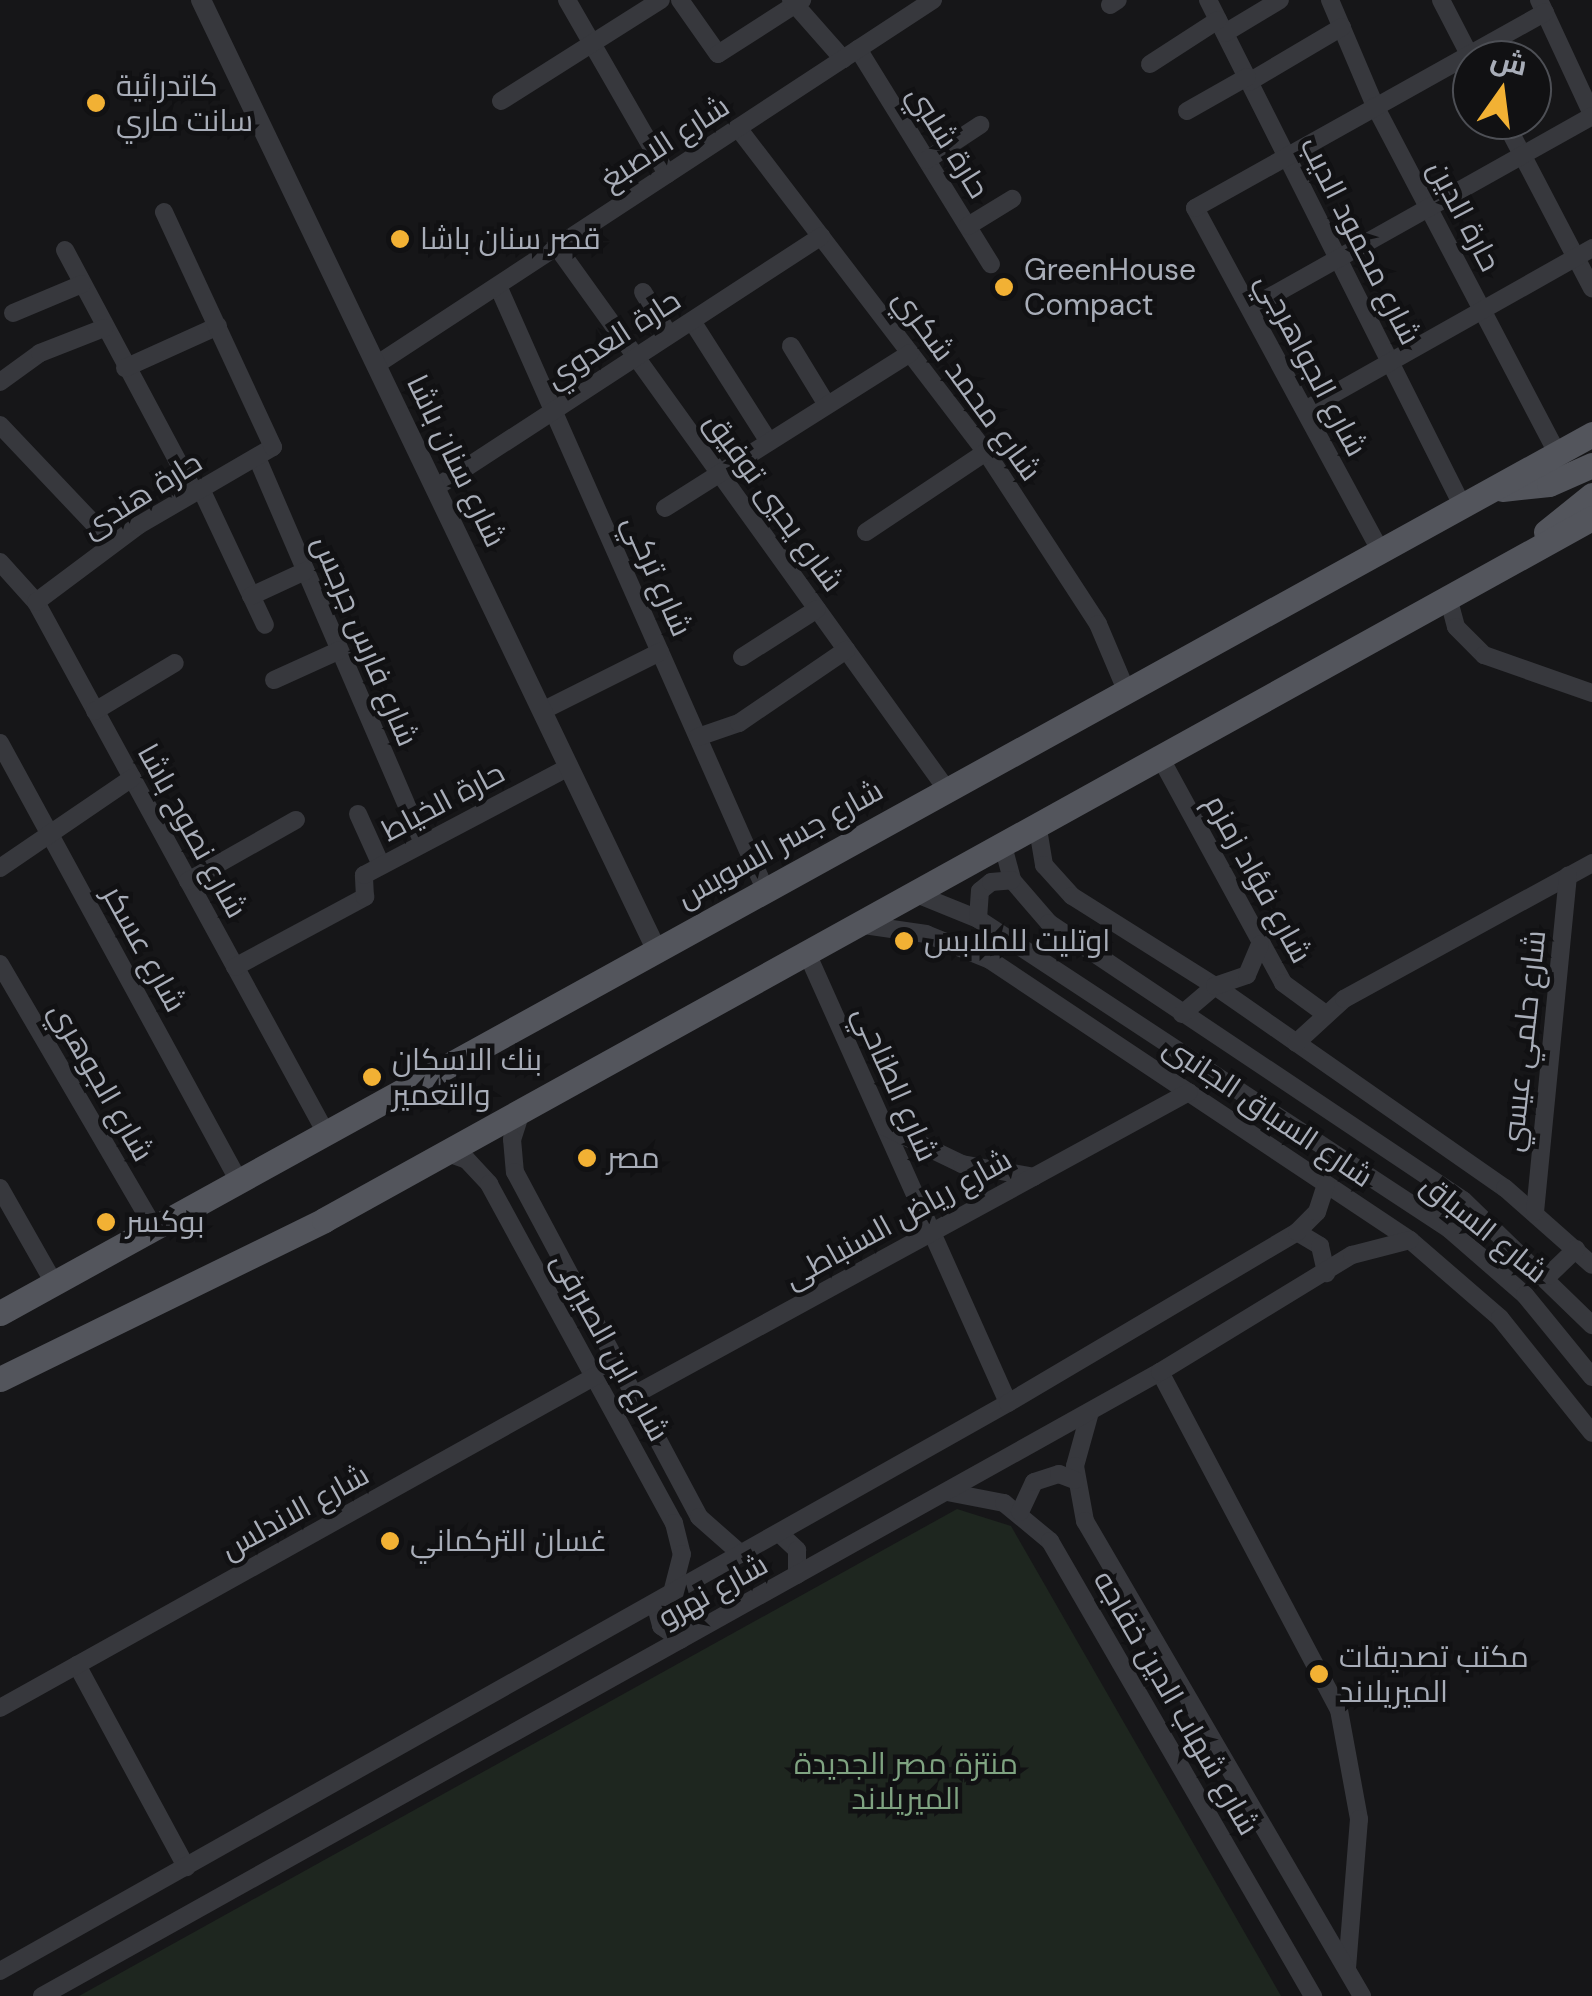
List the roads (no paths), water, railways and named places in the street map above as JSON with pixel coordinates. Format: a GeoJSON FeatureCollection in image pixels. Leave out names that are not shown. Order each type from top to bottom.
{"type":"FeatureCollection","features":[{"type":"Feature","properties":{"kind":"main road","name":"شارع جسر السويس"},"geometry":{"type":"LineString","coordinates":[[0,1313],[1592,434]]}},
{"type":"Feature","properties":{"kind":"main road"},"geometry":{"type":"LineString","coordinates":[[1496,488],[1549,484],[1592,465]]}},
{"type":"Feature","properties":{"kind":"main road"},"geometry":{"type":"LineString","coordinates":[[1530,552],[1592,495]]}},
{"type":"Feature","properties":{"kind":"main road"},"geometry":{"type":"LineString","coordinates":[[0,1379],[324,1220],[1592,518]]}},
{"type":"Feature","properties":{"kind":"street","name":"شارع سنان باشا"},"geometry":{"type":"LineString","coordinates":[[201,0],[656,948]]}},
{"type":"Feature","properties":{"kind":"street"},"geometry":{"type":"LineString","coordinates":[[568,0],[667,174]]}},
{"type":"Feature","properties":{"kind":"street"},"geometry":{"type":"LineString","coordinates":[[501,101],[661,0]]}},
{"type":"Feature","properties":{"kind":"street"},"geometry":{"type":"LineString","coordinates":[[680,0],[714,53],[725,52],[796,2]]}},
{"type":"Feature","properties":{"kind":"street","name":"شارع الاصبغ"},"geometry":{"type":"LineString","coordinates":[[376,365],[933,0]]}},
{"type":"Feature","properties":{"kind":"street","name":"شارع محمود الديب"},"geometry":{"type":"LineString","coordinates":[[1208,0],[1463,507]]}},
{"type":"Feature","properties":{"kind":"street"},"geometry":{"type":"LineString","coordinates":[[1150,64],[1280,0]]}},
{"type":"Feature","properties":{"kind":"street","name":"حارة الدين"},"geometry":{"type":"LineString","coordinates":[[1330,0],[1374,106],[1558,454]]}},
{"type":"Feature","properties":{"kind":"street"},"geometry":{"type":"LineString","coordinates":[[1441,0],[1462,40]]}},
{"type":"Feature","properties":{"kind":"street","name":"حارة شلبي"},"geometry":{"type":"LineString","coordinates":[[796,2],[851,54],[927,160],[992,264]]}},
{"type":"Feature","properties":{"kind":"street"},"geometry":{"type":"LineString","coordinates":[[1250,308],[1592,115],[1542,6],[1495,40]]}},
{"type":"Feature","properties":{"kind":"street"},"geometry":{"type":"LineString","coordinates":[[1188,111],[1342,28]]}},
{"type":"Feature","properties":{"kind":"street"},"geometry":{"type":"LineString","coordinates":[[1286,155],[1452,67]]}},
{"type":"Feature","properties":{"kind":"street"},"geometry":{"type":"LineString","coordinates":[[927,160],[980,125]]}},
{"type":"Feature","properties":{"kind":"street","name":"شارع محمد شكري"},"geometry":{"type":"LineString","coordinates":[[738,128],[986,452],[1098,624],[1126,690]]}},
{"type":"Feature","properties":{"kind":"street"},"geometry":{"type":"LineString","coordinates":[[1514,140],[1584,252],[1592,288]]}},
{"type":"Feature","properties":{"kind":"street","name":"شارع الجواهرجي"},"geometry":{"type":"LineString","coordinates":[[1286,155],[1198,204],[1380,552]]}},
{"type":"Feature","properties":{"kind":"street"},"geometry":{"type":"LineString","coordinates":[[968,226],[1012,199]]}},
{"type":"Feature","properties":{"kind":"street"},"geometry":{"type":"LineString","coordinates":[[164,212],[271,438],[271,451],[258,460]]}},
{"type":"Feature","properties":{"kind":"street","name":"حارة العدوي"},"geometry":{"type":"LineString","coordinates":[[436,488],[821,236]]}},
{"type":"Feature","properties":{"kind":"street","name":"شارع يحيي توفيق"},"geometry":{"type":"LineString","coordinates":[[557,247],[946,790]]}},
{"type":"Feature","properties":{"kind":"street"},"geometry":{"type":"LineString","coordinates":[[65,250],[125,368],[197,490],[265,625]]}},
{"type":"Feature","properties":{"kind":"street"},"geometry":{"type":"LineString","coordinates":[[1305,410],[1584,252]]}},
{"type":"Feature","properties":{"kind":"street"},"geometry":{"type":"LineString","coordinates":[[13,313],[82,284]]}},
{"type":"Feature","properties":{"kind":"street","name":"شارع تركي"},"geometry":{"type":"LineString","coordinates":[[498,286],[766,889]]}},
{"type":"Feature","properties":{"kind":"street"},"geometry":{"type":"LineString","coordinates":[[642,292],[670,335]]}},
{"type":"Feature","properties":{"kind":"street"},"geometry":{"type":"LineString","coordinates":[[692,321],[769,442]]}},
{"type":"Feature","properties":{"kind":"street"},"geometry":{"type":"LineString","coordinates":[[125,368],[218,326]]}},
{"type":"Feature","properties":{"kind":"street"},"geometry":{"type":"LineString","coordinates":[[0,382],[40,353],[104,328]]}},
{"type":"Feature","properties":{"kind":"street"},"geometry":{"type":"LineString","coordinates":[[791,346],[827,405]]}},
{"type":"Feature","properties":{"kind":"street"},"geometry":{"type":"LineString","coordinates":[[665,508],[910,353]]}},
{"type":"Feature","properties":{"kind":"street"},"geometry":{"type":"LineString","coordinates":[[0,425],[40,455],[112,543]]}},
{"type":"Feature","properties":{"kind":"street"},"geometry":{"type":"LineString","coordinates":[[866,532],[986,452]]}},
{"type":"Feature","properties":{"kind":"street","name":"حارة هندى"},"geometry":{"type":"LineString","coordinates":[[36,602],[112,543],[197,490],[258,460]]}},
{"type":"Feature","properties":{"kind":"street","name":"شارع فارس جرجس"},"geometry":{"type":"LineString","coordinates":[[258,460],[422,843]]}},
{"type":"Feature","properties":{"kind":"street","name":"شارع نصوح باشا"},"geometry":{"type":"LineString","coordinates":[[0,562],[36,602],[326,1133]]}},
{"type":"Feature","properties":{"kind":"street"},"geometry":{"type":"LineString","coordinates":[[251,596],[306,571]]}},
{"type":"Feature","properties":{"kind":"street"},"geometry":{"type":"LineString","coordinates":[[1448,597],[1456,626],[1484,655],[1592,693]]}},
{"type":"Feature","properties":{"kind":"street"},"geometry":{"type":"LineString","coordinates":[[742,657],[818,609]]}},
{"type":"Feature","properties":{"kind":"street"},"geometry":{"type":"LineString","coordinates":[[274,680],[340,650]]}},
{"type":"Feature","properties":{"kind":"street"},"geometry":{"type":"LineString","coordinates":[[698,737],[739,723],[846,650]]}},
{"type":"Feature","properties":{"kind":"street"},"geometry":{"type":"LineString","coordinates":[[542,710],[660,652]]}},
{"type":"Feature","properties":{"kind":"street"},"geometry":{"type":"LineString","coordinates":[[95,711],[175,663]]}},
{"type":"Feature","properties":{"kind":"street","name":"شارع عسكر"},"geometry":{"type":"LineString","coordinates":[[0,743],[239,1181]]}},
{"type":"Feature","properties":{"kind":"street","name":"شارع فؤاد زمزم"},"geometry":{"type":"LineString","coordinates":[[1160,757],[1288,990],[1324,1013]]}},
{"type":"Feature","properties":{"kind":"street","name":"حارة الخياط"},"geometry":{"type":"LineString","coordinates":[[235,967],[365,897],[363,876],[569,767]]}},
{"type":"Feature","properties":{"kind":"street"},"geometry":{"type":"LineString","coordinates":[[0,868],[132,778]]}},
{"type":"Feature","properties":{"kind":"street"},"geometry":{"type":"LineString","coordinates":[[358,814],[382,865]]}},
{"type":"Feature","properties":{"kind":"street"},"geometry":{"type":"LineString","coordinates":[[188,882],[296,820]]}},
{"type":"Feature","properties":{"kind":"street"},"geometry":{"type":"LineString","coordinates":[[1037,823],[1039,852],[1056,883],[1215,986],[1535,1212],[1592,1265]]}},
{"type":"Feature","properties":{"kind":"street","name":"شارع السباق"},"geometry":{"type":"LineString","coordinates":[[1002,842],[1012,880],[1050,923],[1442,1185],[1548,1276],[1592,1324]]}},
{"type":"Feature","properties":{"kind":"street"},"geometry":{"type":"LineString","coordinates":[[1296,1043],[1324,1013],[1592,862]]}},
{"type":"Feature","properties":{"kind":"street","name":"شارع حلمي عيسي"},"geometry":{"type":"LineString","coordinates":[[1535,1212],[1568,876]]}},
{"type":"Feature","properties":{"kind":"street"},"geometry":{"type":"LineString","coordinates":[[978,920],[976,898],[985,886],[1012,880]]}},
{"type":"Feature","properties":{"kind":"street","name":"شارع السباق"},"geometry":{"type":"LineString","coordinates":[[914,893],[978,920],[1312,1137],[1465,1242],[1526,1295],[1592,1377]]}},
{"type":"Feature","properties":{"kind":"street","name":"شارع السباق الجانبى"},"geometry":{"type":"LineString","coordinates":[[857,924],[959,944],[1044,995],[1410,1240],[1500,1318],[1592,1433]]}},
{"type":"Feature","properties":{"kind":"street"},"geometry":{"type":"LineString","coordinates":[[1182,1014],[1215,986],[1247,974],[1260,944]]}},
{"type":"Feature","properties":{"kind":"street","name":"شارع الطناحي"},"geometry":{"type":"LineString","coordinates":[[806,952],[1008,1403]]}},
{"type":"Feature","properties":{"kind":"street","name":"شارع الجوهري"},"geometry":{"type":"LineString","coordinates":[[0,964],[154,1228]]}},
{"type":"Feature","properties":{"kind":"street"},"geometry":{"type":"LineString","coordinates":[[1044,995],[1060,972]]}},
{"type":"Feature","properties":{"kind":"street","name":"شارع رياض السنباطى"},"geometry":{"type":"LineString","coordinates":[[634,1394],[1189,1092]]}},
{"type":"Feature","properties":{"kind":"street","name":"شارع ابن الصيرفى"},"geometry":{"type":"LineString","coordinates":[[522,1109],[512,1139],[515,1172],[703,1523],[741,1554]]}},
{"type":"Feature","properties":{"kind":"street"},"geometry":{"type":"LineString","coordinates":[[885,1127],[962,1164],[1034,1177]]}},
{"type":"Feature","properties":{"kind":"street"},"geometry":{"type":"LineString","coordinates":[[1294,1162],[1312,1137]]}},
{"type":"Feature","properties":{"kind":"street","name":"شارع ابن الصيرفى"},"geometry":{"type":"LineString","coordinates":[[444,1152],[468,1160],[485,1177],[677,1530],[682,1562],[672,1593]]}},
{"type":"Feature","properties":{"kind":"street","name":"شارع نهرو"},"geometry":{"type":"LineString","coordinates":[[0,1971],[1008,1403],[1297,1232],[1317,1212],[1326,1184]]}},
{"type":"Feature","properties":{"kind":"street"},"geometry":{"type":"LineString","coordinates":[[0,1188],[54,1284]]}},
{"type":"Feature","properties":{"kind":"street"},"geometry":{"type":"LineString","coordinates":[[1297,1232],[1320,1246],[1326,1273]]}},
{"type":"Feature","properties":{"kind":"street","name":"شارع نهرو"},"geometry":{"type":"LineString","coordinates":[[42,1996],[1090,1412],[1362,1251],[1410,1240]]}},
{"type":"Feature","properties":{"kind":"street"},"geometry":{"type":"LineString","coordinates":[[1548,1276],[1576,1249]]}},
{"type":"Feature","properties":{"kind":"street"},"geometry":{"type":"LineString","coordinates":[[1500,1318],[1526,1295]]}},
{"type":"Feature","properties":{"kind":"street","name":"شارع الاندلس"},"geometry":{"type":"LineString","coordinates":[[0,1708],[617,1364]]}},
{"type":"Feature","properties":{"kind":"street"},"geometry":{"type":"LineString","coordinates":[[1160,1372],[1339,1710],[1359,1819],[1347,1970]]}},
{"type":"Feature","properties":{"kind":"street"},"geometry":{"type":"LineString","coordinates":[[1020,1512],[1034,1482],[1059,1474],[1075,1480],[1090,1412]]}},
{"type":"Feature","properties":{"kind":"street","name":"شارع شهاب الدين خفاجه"},"geometry":{"type":"LineString","coordinates":[[1075,1480],[1092,1533],[1362,1996]]}},
{"type":"Feature","properties":{"kind":"street","name":"شارع شهاب الدين خفاجه"},"geometry":{"type":"LineString","coordinates":[[946,1492],[991,1498],[1020,1512],[1058,1553],[1314,1996]]}},
{"type":"Feature","properties":{"kind":"street"},"geometry":{"type":"LineString","coordinates":[[779,1533],[796,1550],[797,1576]]}},
{"type":"Feature","properties":{"kind":"street"},"geometry":{"type":"LineString","coordinates":[[655,1603],[661,1626],[681,1640]]}},
{"type":"Feature","properties":{"kind":"street"},"geometry":{"type":"LineString","coordinates":[[77,1665],[186,1867]]}},
{"type":"Feature","properties":{"kind":"place","name":"كاتدرائية سانت ماري"},"geometry":{"type":"Point","coordinates":[96,103]}},
{"type":"Feature","properties":{"kind":"place","name":"قصر سنان باشا"},"geometry":{"type":"Point","coordinates":[400,239]}},
{"type":"Feature","properties":{"kind":"place","name":"GreenHouse Compact"},"geometry":{"type":"Point","coordinates":[1004,287]}},
{"type":"Feature","properties":{"kind":"place","name":"اوتليت للملابس"},"geometry":{"type":"Point","coordinates":[904,941]}},
{"type":"Feature","properties":{"kind":"place","name":"بنك الاسكان والتعمير"},"geometry":{"type":"Point","coordinates":[372,1077]}},
{"type":"Feature","properties":{"kind":"place","name":"مصر"},"geometry":{"type":"Point","coordinates":[587,1158]}},
{"type":"Feature","properties":{"kind":"place","name":"بوكسر"},"geometry":{"type":"Point","coordinates":[106,1222]}},
{"type":"Feature","properties":{"kind":"place","name":"غسان التركماني"},"geometry":{"type":"Point","coordinates":[390,1541]}},
{"type":"Feature","properties":{"kind":"place","name":"مكتب تصديقات الميريلاند"},"geometry":{"type":"Point","coordinates":[1319,1674]}},
{"type":"Feature","properties":{"kind":"park label","name":"منتزة مصر الجديدة الميريلاند"},"geometry":{"type":"Point","coordinates":[906,1781]}}]}
